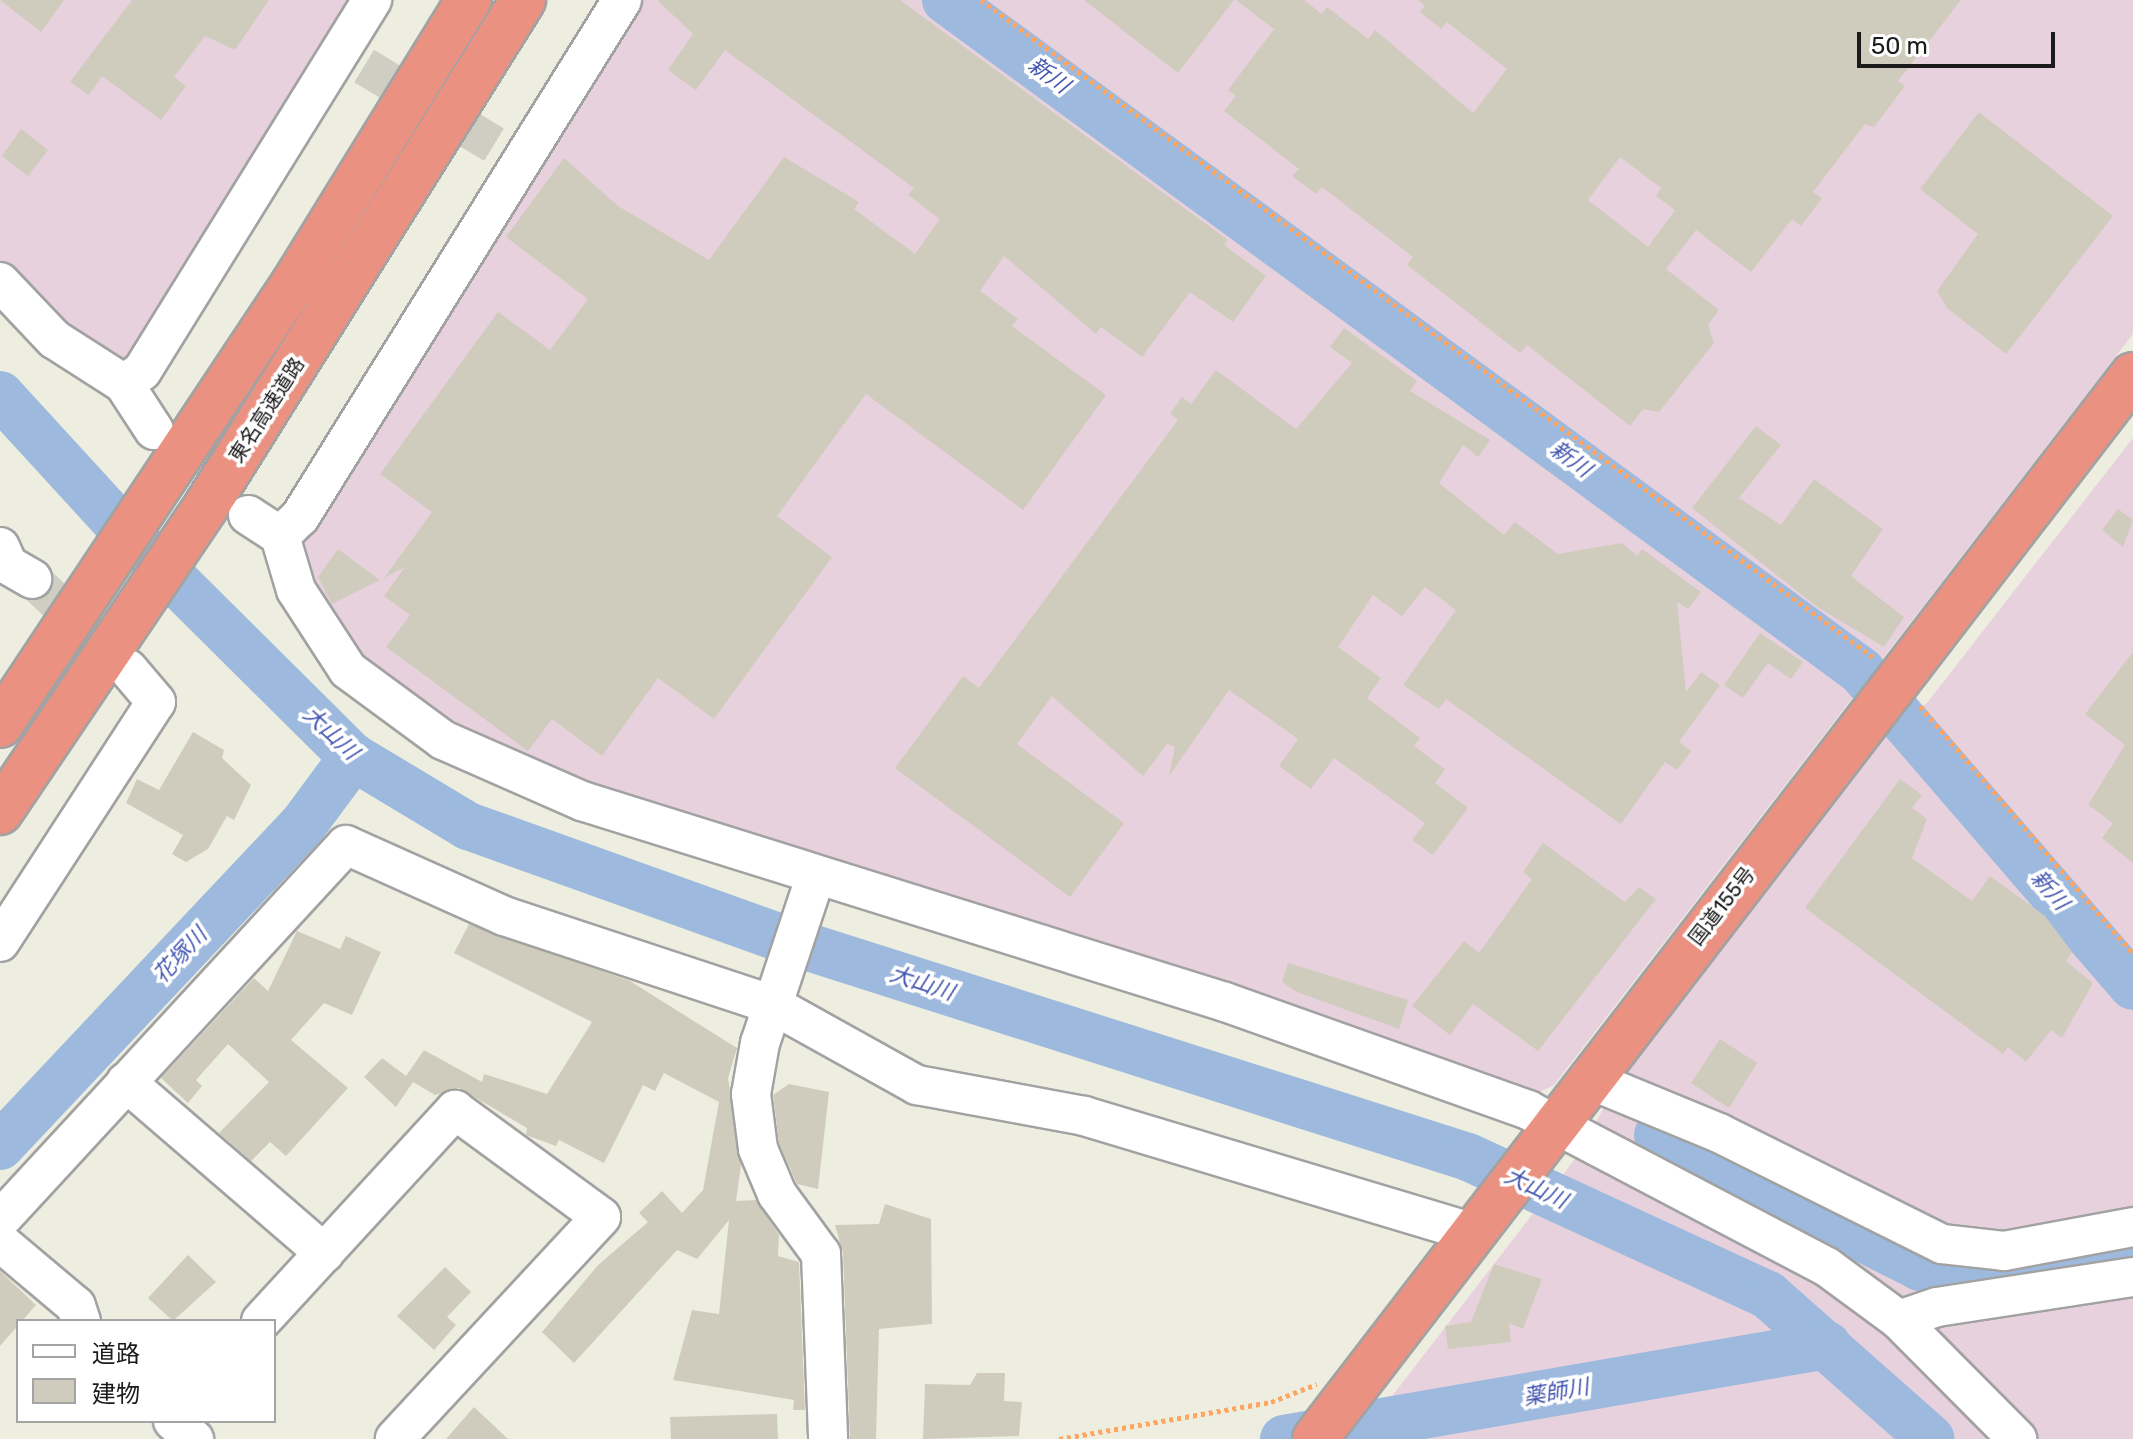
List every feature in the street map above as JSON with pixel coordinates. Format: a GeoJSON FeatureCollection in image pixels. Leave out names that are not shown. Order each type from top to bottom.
{"type":"FeatureCollection","features":[{"type":"Feature","properties":{"kind":"highway"},"geometry":{"type":"LineString","coordinates":[[0,725],[171,469],[469,0]]}},
{"type":"Feature","properties":{"kind":"highway","name":"東名高速道路"},"geometry":{"type":"LineString","coordinates":[[0,812],[125,622],[227,510],[523,0]]}},
{"type":"Feature","properties":{"kind":"highway","name":"国道155号"},"geometry":{"type":"LineString","coordinates":[[1315,1439],[1558,1127],[1588,1079],[2133,375]]}},
{"type":"Feature","properties":{"kind":"street"},"geometry":{"type":"LineString","coordinates":[[124,384],[142,371],[352,59],[372,0]]}},
{"type":"Feature","properties":{"kind":"street"},"geometry":{"type":"LineString","coordinates":[[280,536],[300,517],[510,153],[622,0]]}},
{"type":"Feature","properties":{"kind":"street"},"geometry":{"type":"LineString","coordinates":[[0,282],[54,339],[124,384],[154,430]]}},
{"type":"Feature","properties":{"kind":"street"},"geometry":{"type":"LineString","coordinates":[[227,510],[280,536],[296,590],[348,670],[443,740],[582,801],[811,893],[1225,1002],[1528,1110],[1827,1267],[1899,1320],[2017,1439]]}},
{"type":"Feature","properties":{"kind":"street"},"geometry":{"type":"LineString","coordinates":[[0,942],[156,702],[128,669]]}},
{"type":"Feature","properties":{"kind":"street"},"geometry":{"type":"LineString","coordinates":[[0,1220],[346,845],[504,916],[775,999],[917,1085],[1084,1116],[1475,1233]]}},
{"type":"Feature","properties":{"kind":"street"},"geometry":{"type":"LineString","coordinates":[[811,893],[775,999],[751,1094],[758,1149],[777,1194],[821,1254],[828,1439]]}},
{"type":"Feature","properties":{"kind":"street"},"geometry":{"type":"LineString","coordinates":[[1588,1079],[1719,1133],[1942,1244],[2004,1251],[2133,1227]]}},
{"type":"Feature","properties":{"kind":"street"},"geometry":{"type":"LineString","coordinates":[[126,1082],[324,1253]]}},
{"type":"Feature","properties":{"kind":"street"},"geometry":{"type":"LineString","coordinates":[[263,1319],[455,1110],[601,1217],[395,1439]]}},
{"type":"Feature","properties":{"kind":"street"},"geometry":{"type":"LineString","coordinates":[[0,1242],[76,1306],[80,1319]]}},
{"type":"Feature","properties":{"kind":"street"},"geometry":{"type":"LineString","coordinates":[[1899,1320],[1937,1307],[2133,1277]]}},
{"type":"Feature","properties":{"kind":"street"},"geometry":{"type":"LineString","coordinates":[[175,1423],[194,1439]]}},
{"type":"Feature","properties":{"kind":"path"},"geometry":{"type":"LineString","coordinates":[[981,0],[1898,679],[2133,954]]}},
{"type":"Feature","properties":{"kind":"path"},"geometry":{"type":"LineString","coordinates":[[1059,1439],[1271,1402],[1310,1382],[1352,1392]]}},
{"type":"Feature","properties":{"kind":"shaded area"},"geometry":{"type":"Polygon","coordinates":[[[0,0],[350,0],[129,358],[86,352],[0,269],[0,0]]]}},
{"type":"Feature","properties":{"kind":"shaded area"},"geometry":{"type":"Polygon","coordinates":[[[640,0],[2133,0],[2133,334],[1554,1085],[1538,1093],[710,834],[444,726],[356,663],[297,550],[640,0]]]}},
{"type":"Feature","properties":{"kind":"shaded area"},"geometry":{"type":"Polygon","coordinates":[[[2133,438],[2133,1439],[1359,1439],[1578,1155],[1617,1084],[1616,1068],[1874,736],[1927,703],[2133,438]]]}},
{"type":"Feature","properties":{"kind":"building"},"geometry":{"type":"Polygon","coordinates":[[[0,0],[64,0],[41,32],[0,0]]]}},
{"type":"Feature","properties":{"kind":"building"},"geometry":{"type":"Polygon","coordinates":[[[132,0],[269,0],[235,50],[205,36],[174,77],[186,86],[161,120],[102,76],[89,95],[70,82],[132,0]]]}},
{"type":"Feature","properties":{"kind":"building"},"geometry":{"type":"Polygon","coordinates":[[[657,0],[900,0],[1228,240],[1224,245],[1266,276],[1233,322],[1190,292],[1142,357],[1101,327],[1096,334],[1004,256],[980,291],[1018,319],[1012,326],[1106,395],[1023,510],[866,394],[777,516],[832,557],[714,719],[658,678],[602,756],[552,719],[528,751],[386,647],[410,615],[384,596],[405,567],[384,578],[432,512],[380,474],[498,312],[550,350],[588,299],[506,237],[564,158],[618,206],[709,260],[784,157],[859,202],[854,209],[915,254],[940,219],[908,195],[914,188],[725,50],[696,90],[668,70],[693,34],[657,0]]]}},
{"type":"Feature","properties":{"kind":"building"},"geometry":{"type":"Polygon","coordinates":[[[1084,0],[1234,0],[1178,73],[1084,0]]]}},
{"type":"Feature","properties":{"kind":"building"},"geometry":{"type":"Polygon","coordinates":[[[1236,0],[1304,0],[1322,14],[1327,7],[1368,39],[1375,30],[1473,113],[1507,69],[1447,22],[1441,29],[1420,12],[1425,6],[1418,0],[1961,0],[1898,81],[1905,86],[1874,127],[1865,124],[1813,192],[1822,198],[1801,226],[1792,219],[1751,272],[1696,230],[1666,269],[1719,310],[1708,325],[1714,343],[1659,412],[1643,409],[1630,426],[1527,345],[1520,353],[1407,265],[1413,257],[1322,187],[1316,194],[1292,176],[1299,169],[1224,111],[1236,96],[1228,90],[1274,29],[1236,0]],[[1620,157],[1588,200],[1648,247],[1675,210],[1656,196],[1661,188],[1620,157]]]}},
{"type":"Feature","properties":{"kind":"building"},"geometry":{"type":"Polygon","coordinates":[[[1979,112],[2113,216],[2006,354],[1947,308],[1937,291],[1978,234],[1920,189],[1979,112]]]}},
{"type":"Feature","properties":{"kind":"building"},"geometry":{"type":"Polygon","coordinates":[[[21,129],[48,150],[28,176],[2,156],[21,129]]]}},
{"type":"Feature","properties":{"kind":"building"},"geometry":{"type":"Polygon","coordinates":[[[1344,328],[1417,381],[1410,391],[1490,440],[1478,457],[1463,445],[1439,483],[1504,535],[1515,522],[1558,554],[1622,543],[1637,556],[1642,549],[1701,592],[1688,609],[1677,602],[1686,692],[1701,672],[1720,685],[1679,742],[1691,751],[1677,770],[1665,762],[1621,824],[1446,699],[1439,709],[1403,685],[1456,610],[1425,587],[1402,616],[1373,595],[1338,647],[1381,678],[1367,698],[1420,738],[1414,746],[1445,769],[1435,783],[1468,808],[1433,855],[1412,840],[1425,823],[1334,758],[1311,789],[1279,766],[1298,739],[1229,690],[1169,776],[1175,747],[1167,744],[1143,776],[1052,696],[1017,744],[1124,823],[1070,897],[895,768],[963,676],[979,688],[1178,420],[1170,414],[1182,397],[1191,404],[1216,370],[1296,429],[1352,363],[1330,347],[1344,328]]]}},
{"type":"Feature","properties":{"kind":"building"},"geometry":{"type":"Polygon","coordinates":[[[1756,426],[1781,445],[1739,498],[1781,525],[1814,479],[1883,529],[1851,576],[1904,617],[1884,647],[1816,606],[1692,508],[1756,426]]]}},
{"type":"Feature","properties":{"kind":"building"},"geometry":{"type":"Polygon","coordinates":[[[2118,509],[2133,520],[2123,547],[2102,530],[2118,509]]]}},
{"type":"Feature","properties":{"kind":"building"},"geometry":{"type":"Polygon","coordinates":[[[338,549],[380,580],[332,604],[318,577],[338,549]]]}},
{"type":"Feature","properties":{"kind":"building"},"geometry":{"type":"Polygon","coordinates":[[[1760,633],[1803,662],[1791,679],[1768,663],[1743,698],[1724,685],[1760,633]]]}},
{"type":"Feature","properties":{"kind":"building"},"geometry":{"type":"Polygon","coordinates":[[[2133,652],[2133,863],[2102,838],[2113,823],[2088,805],[2125,745],[2085,714],[2133,652]]]}},
{"type":"Feature","properties":{"kind":"building"},"geometry":{"type":"Polygon","coordinates":[[[193,732],[224,750],[222,758],[251,785],[234,820],[227,816],[208,849],[186,862],[172,854],[183,835],[126,803],[137,779],[159,790],[193,732]]]}},
{"type":"Feature","properties":{"kind":"building"},"geometry":{"type":"Polygon","coordinates":[[[1900,779],[1922,795],[1912,808],[1927,819],[1912,858],[1972,901],[1990,876],[2045,916],[2072,952],[2066,961],[2093,983],[2062,1038],[2051,1030],[2026,1062],[2008,1047],[2003,1054],[1805,908],[1900,779]]]}},
{"type":"Feature","properties":{"kind":"building"},"geometry":{"type":"Polygon","coordinates":[[[1543,843],[1625,902],[1639,887],[1656,899],[1538,1051],[1473,1004],[1450,1035],[1412,1006],[1464,941],[1479,953],[1532,879],[1523,872],[1543,843]]]}},
{"type":"Feature","properties":{"kind":"building"},"geometry":{"type":"Polygon","coordinates":[[[469,924],[630,981],[737,1048],[728,1078],[741,1166],[736,1201],[756,1200],[779,1235],[778,1256],[799,1262],[805,1410],[793,1410],[794,1400],[673,1380],[692,1310],[719,1314],[729,1220],[697,1259],[677,1250],[574,1363],[542,1332],[598,1265],[648,1222],[639,1213],[662,1191],[682,1213],[703,1190],[719,1102],[664,1073],[655,1091],[643,1085],[604,1163],[559,1140],[556,1146],[526,1135],[527,1128],[459,1088],[435,1095],[413,1082],[396,1107],[364,1077],[382,1058],[406,1076],[424,1050],[482,1082],[484,1074],[547,1094],[592,1022],[454,953],[469,924]]]}},
{"type":"Feature","properties":{"kind":"building"},"geometry":{"type":"Polygon","coordinates":[[[297,931],[340,949],[346,936],[381,952],[352,1015],[324,1003],[291,1040],[348,1088],[286,1156],[270,1142],[251,1161],[219,1133],[269,1082],[228,1044],[196,1080],[202,1086],[188,1103],[161,1078],[254,978],[268,991],[297,931]]]}},
{"type":"Feature","properties":{"kind":"building"},"geometry":{"type":"Polygon","coordinates":[[[1288,963],[1408,1000],[1399,1029],[1297,992],[1282,982],[1288,963]]]}},
{"type":"Feature","properties":{"kind":"building"},"geometry":{"type":"Polygon","coordinates":[[[1720,1039],[1757,1063],[1729,1108],[1691,1083],[1720,1039]]]}},
{"type":"Feature","properties":{"kind":"building"},"geometry":{"type":"Polygon","coordinates":[[[789,1084],[829,1092],[818,1189],[797,1184],[779,1143],[773,1095],[789,1084]]]}},
{"type":"Feature","properties":{"kind":"building"},"geometry":{"type":"Polygon","coordinates":[[[885,1204],[931,1219],[932,1324],[879,1329],[876,1439],[850,1439],[843,1253],[835,1225],[879,1224],[885,1204]]]}},
{"type":"Feature","properties":{"kind":"building"},"geometry":{"type":"Polygon","coordinates":[[[188,1255],[216,1282],[175,1319],[171,1319],[148,1298],[188,1255]]]}},
{"type":"Feature","properties":{"kind":"building"},"geometry":{"type":"Polygon","coordinates":[[[1494,1264],[1542,1279],[1523,1329],[1509,1323],[1511,1342],[1448,1349],[1445,1326],[1471,1322],[1494,1264]]]}},
{"type":"Feature","properties":{"kind":"building"},"geometry":{"type":"Polygon","coordinates":[[[445,1267],[471,1292],[447,1317],[456,1325],[434,1350],[397,1316],[445,1267]]]}},
{"type":"Feature","properties":{"kind":"building"},"geometry":{"type":"Polygon","coordinates":[[[0,1271],[36,1305],[24,1319],[16,1319],[16,1328],[0,1346],[0,1271]]]}},
{"type":"Feature","properties":{"kind":"building"},"geometry":{"type":"Polygon","coordinates":[[[977,1373],[1005,1373],[1004,1401],[1022,1402],[1019,1436],[923,1439],[925,1384],[970,1385],[977,1373]]]}},
{"type":"Feature","properties":{"kind":"building"},"geometry":{"type":"Polygon","coordinates":[[[474,1407],[508,1439],[446,1439],[474,1407]]]}},
{"type":"Feature","properties":{"kind":"building"},"geometry":{"type":"Polygon","coordinates":[[[777,1414],[778,1439],[671,1439],[670,1417],[777,1414]]]}},
{"type":"Feature","properties":{"kind":"waterway","name":"新川"},"geometry":{"type":"LineString","coordinates":[[946,0],[1861,671],[2133,986]]}},
{"type":"Feature","properties":{"kind":"waterway","name":"大山川"},"geometry":{"type":"LineString","coordinates":[[0,395],[121,527],[353,757],[468,826],[783,939],[1468,1157],[1768,1295],[1931,1439]]}},
{"type":"Feature","properties":{"kind":"waterway","name":"花塚川"},"geometry":{"type":"LineString","coordinates":[[0,1146],[302,826],[353,757]]}},
{"type":"Feature","properties":{"kind":"waterway"},"geometry":{"type":"LineString","coordinates":[[1658,1135],[1920,1267],[1998,1273],[2133,1249]]}},
{"type":"Feature","properties":{"kind":"waterway","name":"薬師川"},"geometry":{"type":"LineString","coordinates":[[1284,1439],[1827,1345]]}},
{"type":"Feature","properties":{"kind":"tunnel"},"geometry":{"type":"LineString","coordinates":[[364,66],[496,146]]}},
{"type":"Feature","properties":{"kind":"tunnel"},"geometry":{"type":"LineString","coordinates":[[32,579],[128,669]]}}]}
